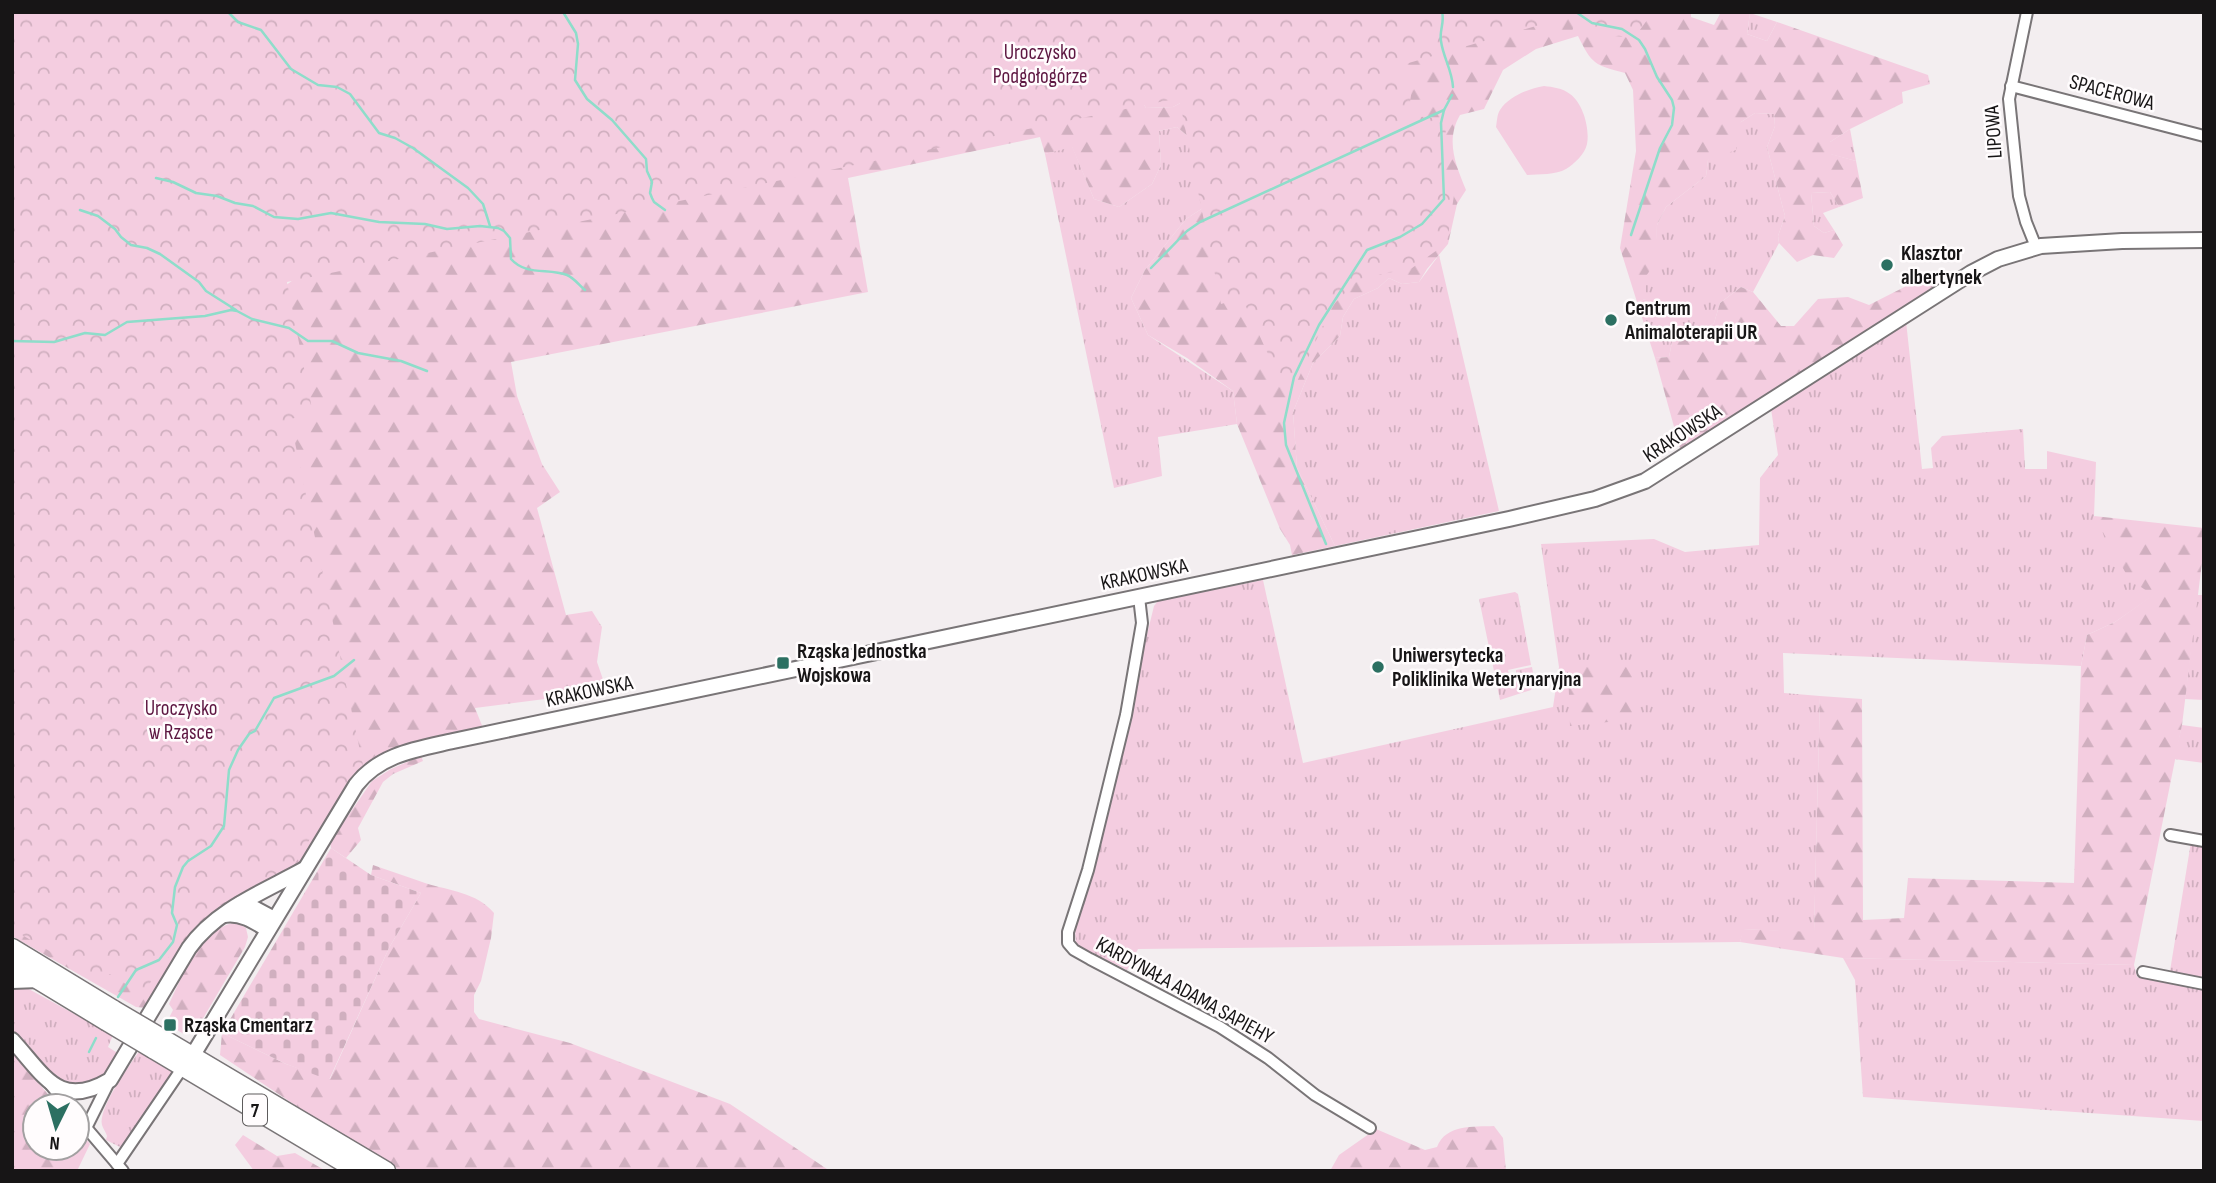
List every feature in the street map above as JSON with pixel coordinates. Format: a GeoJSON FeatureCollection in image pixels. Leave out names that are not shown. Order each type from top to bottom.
{"type":"FeatureCollection","features":[{"type":"Feature","properties":{"kind":"main road","name":"7"},"geometry":{"type":"LineString","coordinates":[[12,948],[110,1015],[386,1171]]}},
{"type":"Feature","properties":{"kind":"main road","name":"7"},"geometry":{"type":"LineString","coordinates":[[12,964],[110,1015]]}},
{"type":"Feature","properties":{"kind":"main road","name":"7"},"geometry":{"type":"LineString","coordinates":[[188,1061],[358,1171]]}},
{"type":"Feature","properties":{"kind":"street","name":"LIPOWA"},"geometry":{"type":"LineString","coordinates":[[2027,12],[2009,99],[2018,187],[2026,222],[2036,247]]}},
{"type":"Feature","properties":{"kind":"street","name":"SPACEROWA"},"geometry":{"type":"LineString","coordinates":[[2011,86],[2204,136]]}},
{"type":"Feature","properties":{"kind":"street","name":"KRAKOWSKA"},"geometry":{"type":"LineString","coordinates":[[188,1061],[365,774],[384,761],[405,752],[1595,499],[1645,481],[1971,272],[1998,259],[2036,247],[2122,241],[2204,240]]}},
{"type":"Feature","properties":{"kind":"street","name":"KARDYNAŁA ADAMA SAPIEHY"},"geometry":{"type":"LineString","coordinates":[[1139,597],[1142,623],[1124,726],[1083,885],[1068,932],[1068,943],[1074,950],[1090,959],[1220,1027],[1268,1058],[1315,1095],[1370,1128]]}},
{"type":"Feature","properties":{"kind":"street"},"geometry":{"type":"LineString","coordinates":[[2170,835],[2204,841]]}},
{"type":"Feature","properties":{"kind":"street"},"geometry":{"type":"LineString","coordinates":[[91,1118],[110,1080],[194,941],[223,915],[304,869]]}},
{"type":"Feature","properties":{"kind":"street"},"geometry":{"type":"LineString","coordinates":[[240,904],[250,906],[271,924]]}},
{"type":"Feature","properties":{"kind":"street"},"geometry":{"type":"LineString","coordinates":[[223,915],[233,913],[271,924]]}},
{"type":"Feature","properties":{"kind":"street"},"geometry":{"type":"LineString","coordinates":[[2143,972],[2204,984]]}},
{"type":"Feature","properties":{"kind":"street"},"geometry":{"type":"LineString","coordinates":[[12,981],[39,980]]}},
{"type":"Feature","properties":{"kind":"street"},"geometry":{"type":"LineString","coordinates":[[12,1041],[56,1092]]}},
{"type":"Feature","properties":{"kind":"street"},"geometry":{"type":"LineString","coordinates":[[91,1134],[120,1167],[188,1061]]}},
{"type":"Feature","properties":{"kind":"street"},"geometry":{"type":"LineString","coordinates":[[48,1082],[77,1093],[93,1090],[110,1080]]}},
{"type":"Feature","properties":{"kind":"green space","name":"Uroczysko w Rząsce"},"geometry":{"type":"Polygon","coordinates":[[[12,12],[1653,12],[1634,38],[1572,32],[1577,14],[1395,67],[1412,89],[1408,115],[1447,120],[1441,172],[1454,195],[1447,243],[1412,268],[1359,279],[1332,306],[1289,399],[1242,298],[1221,304],[1179,98],[287,282],[313,414],[290,419],[363,765],[351,778],[328,818],[324,816],[294,865],[260,888],[214,909],[176,949],[143,995],[110,974],[100,981],[12,929],[12,12]]]}},
{"type":"Feature","properties":{"kind":"green space","name":"Uroczysko Podgołogórze"},"geometry":{"type":"Polygon","coordinates":[[[650,12],[1691,12],[1691,17],[1714,25],[1721,12],[1748,12],[1747,34],[1767,41],[1777,22],[1928,75],[1930,84],[1902,92],[1903,103],[1830,142],[1831,154],[1856,161],[1863,198],[1839,207],[1830,192],[1811,193],[1814,226],[1824,233],[1834,230],[1843,245],[1834,258],[1813,255],[1797,262],[1779,243],[1778,236],[1785,216],[1767,147],[1775,126],[1774,114],[1755,113],[1741,122],[1736,150],[1708,160],[1706,176],[1666,207],[1657,225],[1656,262],[1646,276],[1646,299],[1637,302],[1620,248],[1636,151],[1633,90],[1625,73],[1595,62],[1578,36],[1536,49],[1503,70],[1484,109],[1460,115],[1453,134],[1454,153],[1466,190],[1457,204],[1448,244],[1419,282],[1402,284],[1389,278],[1378,288],[1354,299],[1343,317],[1340,336],[1313,363],[1293,412],[1297,468],[1335,546],[1292,555],[1237,424],[1233,391],[1187,358],[1148,335],[1131,298],[1145,270],[1186,219],[1252,176],[1392,100],[1129,80],[1146,108],[1173,107],[1199,93],[1197,144],[1177,127],[1159,131],[1161,165],[1152,184],[1119,207],[1094,199],[1072,147],[1045,154],[1040,137],[848,178],[868,292],[511,362],[517,396],[542,464],[560,492],[537,508],[566,615],[592,611],[602,627],[597,662],[607,691],[475,708],[483,728],[406,745],[371,761],[350,781],[301,863],[219,909],[197,927],[179,951],[147,1008],[136,1007],[12,936],[12,491],[650,12]]]}},
{"type":"Feature","properties":{"kind":"green space"},"geometry":{"type":"Polygon","coordinates":[[[1750,13],[1777,22],[1767,41],[1747,34],[1750,13]]]}},
{"type":"Feature","properties":{"kind":"green space"},"geometry":{"type":"Polygon","coordinates":[[[1275,19],[1345,42],[1393,68],[1407,87],[1392,100],[1285,163],[1260,137],[1238,148],[1252,176],[1186,219],[1145,270],[1131,298],[1148,335],[1233,391],[1237,424],[1158,437],[1162,476],[1114,488],[1045,154],[1072,146],[1094,199],[1119,207],[1152,184],[1161,165],[1159,131],[1177,127],[1197,144],[1206,139],[1226,135],[1244,110],[1234,100],[1223,102],[1199,93],[1173,107],[1146,108],[1129,80],[1151,44],[1176,49],[1206,26],[1238,28],[1275,19]]]}},
{"type":"Feature","properties":{"kind":"green space"},"geometry":{"type":"Polygon","coordinates":[[[1544,86],[1564,90],[1575,98],[1585,117],[1587,144],[1579,158],[1566,169],[1527,175],[1496,127],[1498,116],[1504,105],[1514,97],[1544,86]]]}},
{"type":"Feature","properties":{"kind":"green space"},"geometry":{"type":"Polygon","coordinates":[[[1755,113],[1774,114],[1775,126],[1767,147],[1785,216],[1778,236],[1779,243],[1753,292],[1741,287],[1720,303],[1714,323],[1704,330],[1673,337],[1669,357],[1655,358],[1637,302],[1646,299],[1646,276],[1656,240],[1657,225],[1666,207],[1706,176],[1708,160],[1741,122],[1755,113]]]}},
{"type":"Feature","properties":{"kind":"green space"},"geometry":{"type":"Polygon","coordinates":[[[1850,129],[1856,161],[1830,154],[1830,142],[1850,129]]]}},
{"type":"Feature","properties":{"kind":"green space"},"geometry":{"type":"Polygon","coordinates":[[[1830,192],[1839,207],[1823,213],[1834,230],[1824,233],[1814,226],[1811,193],[1830,192]]]}},
{"type":"Feature","properties":{"kind":"green space"},"geometry":{"type":"Polygon","coordinates":[[[1439,255],[1499,511],[1335,546],[1297,468],[1293,412],[1313,363],[1340,336],[1343,317],[1354,299],[1378,288],[1389,278],[1402,284],[1419,282],[1439,255]]]}},
{"type":"Feature","properties":{"kind":"green space"},"geometry":{"type":"Polygon","coordinates":[[[1928,275],[1937,285],[1681,452],[1655,358],[1669,357],[1673,337],[1684,330],[1704,330],[1714,323],[1720,303],[1741,287],[1753,292],[1781,326],[1794,326],[1818,299],[1848,297],[1869,305],[1928,275]]]}},
{"type":"Feature","properties":{"kind":"green space"},"geometry":{"type":"Polygon","coordinates":[[[1906,321],[1922,469],[1933,468],[1931,448],[1942,436],[2023,429],[2025,469],[2047,469],[2047,451],[2096,462],[2094,516],[2154,595],[2115,622],[2087,635],[2081,666],[1783,653],[1784,693],[1820,696],[1814,933],[1744,929],[1740,942],[1138,949],[1127,970],[1076,945],[1075,929],[1154,606],[1158,601],[1263,580],[1303,763],[1553,707],[1559,667],[1541,544],[1654,539],[1685,552],[1759,545],[1760,478],[1778,455],[1771,409],[1906,321]]]}},
{"type":"Feature","properties":{"kind":"green space"},"geometry":{"type":"Polygon","coordinates":[[[2094,516],[2204,528],[2182,725],[2134,965],[1843,958],[1740,942],[1743,929],[1814,932],[1820,696],[1862,699],[1863,920],[1904,918],[1908,878],[2074,883],[2081,666],[2087,635],[2115,622],[2153,595],[2129,579],[2094,516]]]}},
{"type":"Feature","properties":{"kind":"green space"},"geometry":{"type":"Polygon","coordinates":[[[1515,592],[1518,594],[1531,665],[1508,670],[1509,675],[1516,673],[1516,670],[1532,667],[1535,684],[1531,690],[1500,700],[1479,599],[1515,592]]]}},
{"type":"Feature","properties":{"kind":"green space"},"geometry":{"type":"Polygon","coordinates":[[[2197,595],[2204,595],[2204,700],[2185,699],[2197,595]]]}},
{"type":"Feature","properties":{"kind":"green space"},"geometry":{"type":"Polygon","coordinates":[[[1637,666],[1637,719],[1570,726],[1568,667],[1637,666]]]}},
{"type":"Feature","properties":{"kind":"green space"},"geometry":{"type":"Polygon","coordinates":[[[2182,725],[2204,728],[2204,763],[2174,759],[2182,725]]]}},
{"type":"Feature","properties":{"kind":"green space"},"geometry":{"type":"Polygon","coordinates":[[[421,756],[423,761],[393,774],[383,782],[358,828],[361,840],[346,858],[331,848],[330,842],[372,781],[421,756]]]}},
{"type":"Feature","properties":{"kind":"green space"},"geometry":{"type":"Polygon","coordinates":[[[2191,842],[2204,843],[2204,963],[2201,979],[2170,971],[2191,842]]]}},
{"type":"Feature","properties":{"kind":"green space"},"geometry":{"type":"Polygon","coordinates":[[[331,848],[371,875],[421,893],[389,948],[329,1080],[286,1064],[222,1033],[331,848]]]}},
{"type":"Feature","properties":{"kind":"green space"},"geometry":{"type":"Polygon","coordinates":[[[373,865],[471,896],[494,913],[481,981],[474,995],[474,1012],[479,1019],[570,1043],[730,1104],[830,1171],[401,1171],[220,1055],[222,1033],[286,1064],[330,1079],[389,948],[421,893],[371,875],[373,865]]]}},
{"type":"Feature","properties":{"kind":"green space"},"geometry":{"type":"Polygon","coordinates":[[[232,923],[246,928],[248,937],[245,947],[195,1032],[184,1034],[166,1024],[173,1010],[169,1004],[186,969],[202,945],[211,935],[232,923]]]}},
{"type":"Feature","properties":{"kind":"green space"},"geometry":{"type":"Polygon","coordinates":[[[1843,958],[2134,965],[2137,977],[2204,989],[2204,1121],[1863,1097],[1855,980],[1843,958]]]}},
{"type":"Feature","properties":{"kind":"green space"},"geometry":{"type":"Polygon","coordinates":[[[12,986],[25,987],[113,1035],[108,1047],[119,1054],[101,1079],[80,1085],[56,1079],[12,1029],[12,986]]]}},
{"type":"Feature","properties":{"kind":"green space"},"geometry":{"type":"Polygon","coordinates":[[[12,1052],[46,1092],[21,1092],[21,1162],[81,1162],[77,1171],[12,1171],[12,1052]]]}},
{"type":"Feature","properties":{"kind":"green space"},"geometry":{"type":"Polygon","coordinates":[[[142,1052],[174,1070],[173,1077],[122,1148],[106,1140],[102,1118],[115,1088],[138,1053],[142,1052]]]}},
{"type":"Feature","properties":{"kind":"green space"},"geometry":{"type":"Polygon","coordinates":[[[1494,1126],[1503,1138],[1506,1171],[1330,1171],[1339,1155],[1376,1129],[1425,1150],[1437,1147],[1447,1134],[1461,1128],[1494,1126]]]}},
{"type":"Feature","properties":{"kind":"green space"},"geometry":{"type":"Polygon","coordinates":[[[243,1135],[277,1156],[295,1153],[326,1171],[254,1171],[235,1145],[243,1135]]]}},
{"type":"Feature","properties":{"kind":"waterway"},"geometry":{"type":"LineString","coordinates":[[228,12],[238,22],[261,30],[291,69],[318,85],[337,87],[350,94],[379,133],[413,148],[468,188],[483,204],[490,226]]}},
{"type":"Feature","properties":{"kind":"waterway"},"geometry":{"type":"LineString","coordinates":[[563,12],[576,33],[578,44],[575,80],[587,99],[612,120],[646,159],[652,182],[650,193],[654,202],[665,210]]}},
{"type":"Feature","properties":{"kind":"waterway"},"geometry":{"type":"LineString","coordinates":[[1442,12],[1441,41],[1453,87]]}},
{"type":"Feature","properties":{"kind":"waterway"},"geometry":{"type":"LineString","coordinates":[[1576,12],[1592,23],[1622,29],[1639,40],[1674,108],[1672,125],[1660,148],[1631,235]]}},
{"type":"Feature","properties":{"kind":"waterway"},"geometry":{"type":"LineString","coordinates":[[1326,544],[1286,445],[1284,423],[1294,377],[1319,325],[1367,250],[1400,237],[1422,224],[1444,199],[1441,123],[1452,95]]}},
{"type":"Feature","properties":{"kind":"waterway"},"geometry":{"type":"LineString","coordinates":[[1151,268],[1187,231],[1200,222],[1444,110]]}},
{"type":"Feature","properties":{"kind":"waterway"},"geometry":{"type":"LineString","coordinates":[[156,178],[173,182],[196,193],[253,206],[274,217],[298,219],[331,213],[379,222],[425,224],[447,229],[480,226],[498,228],[510,238],[511,259],[517,264],[530,270],[567,275],[585,290]]}},
{"type":"Feature","properties":{"kind":"waterway"},"geometry":{"type":"LineString","coordinates":[[80,210],[98,216],[131,245],[160,254],[199,282],[206,291],[236,310]]}},
{"type":"Feature","properties":{"kind":"waterway"},"geometry":{"type":"LineString","coordinates":[[12,341],[54,342],[85,333],[105,335],[127,322],[205,316],[231,310],[252,319],[289,328],[308,341],[332,341],[358,353],[401,361],[427,371]]}},
{"type":"Feature","properties":{"kind":"waterway"},"geometry":{"type":"LineString","coordinates":[[118,997],[136,970],[159,960],[173,942],[177,925],[172,913],[175,887],[183,867],[211,846],[224,826],[229,770],[238,750],[249,734],[255,731],[274,698],[334,676],[354,660]]}},
{"type":"Feature","properties":{"kind":"waterway"},"geometry":{"type":"LineString","coordinates":[[89,1052],[96,1038]]}},
{"type":"Feature","properties":{"kind":"place","name":"Klasztor albertynek"},"geometry":{"type":"Point","coordinates":[1887,265]}},
{"type":"Feature","properties":{"kind":"place","name":"Centrum Animaloterapii UR"},"geometry":{"type":"Point","coordinates":[1611,320]}},
{"type":"Feature","properties":{"kind":"place","name":"Rząska Jednostka Wojskowa"},"geometry":{"type":"Point","coordinates":[783,663]}},
{"type":"Feature","properties":{"kind":"place","name":"Uniwersytecka Poliklinika Weterynaryjna"},"geometry":{"type":"Point","coordinates":[1378,667]}},
{"type":"Feature","properties":{"kind":"place","name":"Rząska Cmentarz"},"geometry":{"type":"Point","coordinates":[170,1025]}}]}
